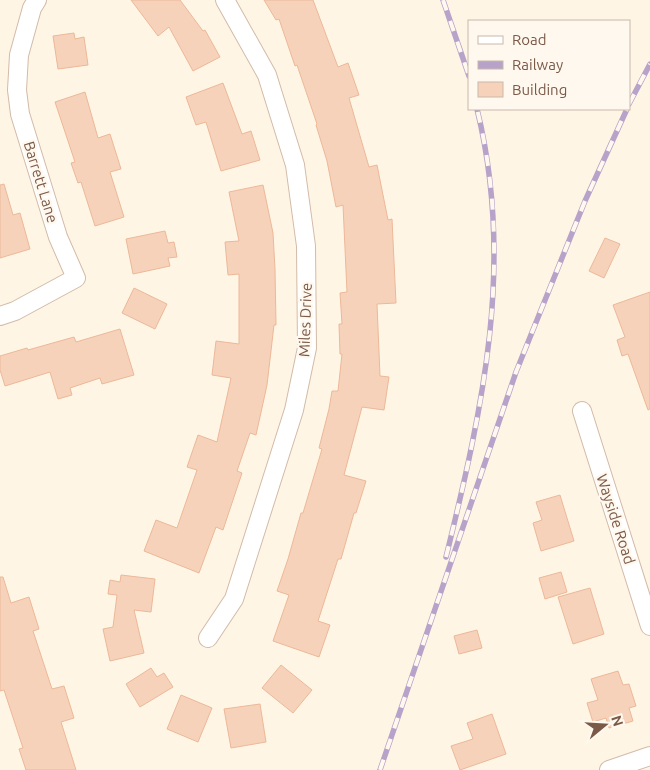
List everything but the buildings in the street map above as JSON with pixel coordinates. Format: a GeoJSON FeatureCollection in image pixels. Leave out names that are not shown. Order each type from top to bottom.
{"type":"FeatureCollection","features":[{"type":"Feature","properties":{"kind":"street","name":"Barrett Lane"},"geometry":{"type":"LineString","coordinates":[[0,316],[15,311],[76,278],[58,237],[20,114],[17,90],[18,55],[32,8],[37,0]]}},
{"type":"Feature","properties":{"kind":"street","name":"Miles Drive"},"geometry":{"type":"LineString","coordinates":[[208,638],[234,599],[294,410],[307,348],[306,246],[295,165],[267,75],[225,0]]}},
{"type":"Feature","properties":{"kind":"street","name":"Wayside Road"},"geometry":{"type":"LineString","coordinates":[[582,411],[650,626]]}},
{"type":"Feature","properties":{"kind":"street"},"geometry":{"type":"LineString","coordinates":[[609,770],[650,756]]}},
{"type":"Feature","properties":{"kind":"railway"},"geometry":{"type":"LineString","coordinates":[[443,0],[468,73]]}},
{"type":"Feature","properties":{"kind":"railway"},"geometry":{"type":"LineString","coordinates":[[630,102],[650,64]]}},
{"type":"Feature","properties":{"kind":"railway"},"geometry":{"type":"LineString","coordinates":[[446,557],[460,501],[482,390],[490,334],[494,279],[493,223],[488,166],[477,110]]}},
{"type":"Feature","properties":{"kind":"railway"},"geometry":{"type":"LineString","coordinates":[[380,770],[516,372],[585,201],[627,110]]}}]}
